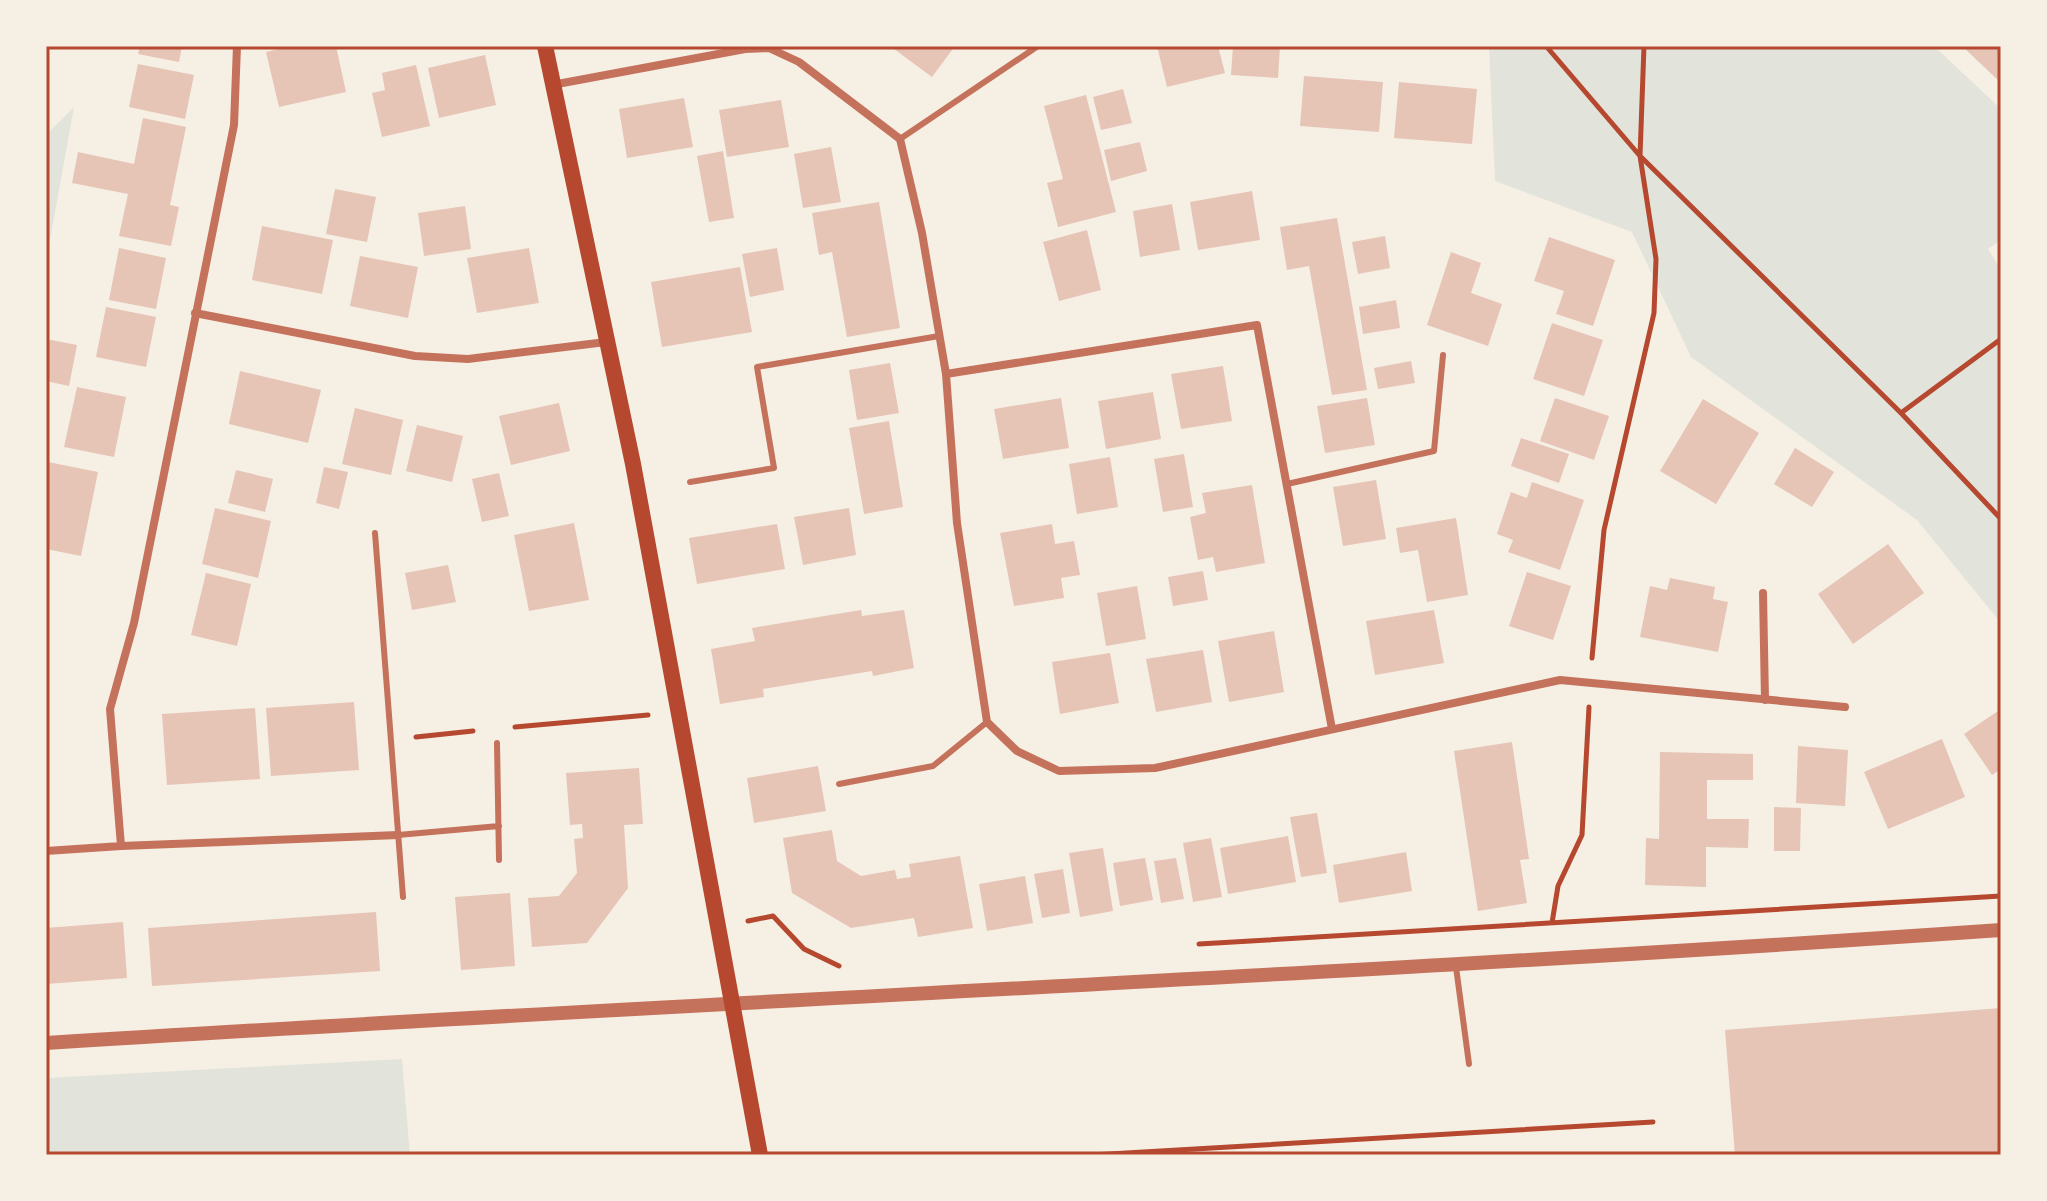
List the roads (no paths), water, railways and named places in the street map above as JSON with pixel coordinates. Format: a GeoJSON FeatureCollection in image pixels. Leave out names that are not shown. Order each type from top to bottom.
{"type":"FeatureCollection","features":[{"type":"Feature","properties":{"kind":"main road"},"geometry":{"type":"LineString","coordinates":[[545,46],[633,464],[715,927],[760,1155]]}},
{"type":"Feature","properties":{"kind":"street"},"geometry":{"type":"LineString","coordinates":[[121,846],[110,709],[134,623],[234,125],[237,46]]}},
{"type":"Feature","properties":{"kind":"street"},"geometry":{"type":"LineString","coordinates":[[552,86],[769,47],[799,62],[900,139],[922,233],[946,374],[957,523],[987,722],[1017,751],[1059,771],[1155,768],[1560,680],[1845,707]]}},
{"type":"Feature","properties":{"kind":"street"},"geometry":{"type":"LineString","coordinates":[[195,313],[415,356],[468,359],[606,342]]}},
{"type":"Feature","properties":{"kind":"street"},"geometry":{"type":"LineString","coordinates":[[946,374],[1257,325],[1332,729]]}},
{"type":"Feature","properties":{"kind":"street"},"geometry":{"type":"LineString","coordinates":[[1763,593],[1765,700]]}},
{"type":"Feature","properties":{"kind":"street"},"geometry":{"type":"LineString","coordinates":[[46,851],[398,835]]}},
{"type":"Feature","properties":{"kind":"street"},"geometry":{"type":"LineString","coordinates":[[46,1043],[731,1003],[1456,967],[2001,930]]}},
{"type":"Feature","properties":{"kind":"lane"},"geometry":{"type":"LineString","coordinates":[[900,139],[1038,46]]}},
{"type":"Feature","properties":{"kind":"lane"},"geometry":{"type":"LineString","coordinates":[[690,482],[774,468],[757,367],[939,336]]}},
{"type":"Feature","properties":{"kind":"lane"},"geometry":{"type":"LineString","coordinates":[[1287,484],[1434,451],[1443,355]]}},
{"type":"Feature","properties":{"kind":"lane"},"geometry":{"type":"LineString","coordinates":[[375,533],[403,897]]}},
{"type":"Feature","properties":{"kind":"lane"},"geometry":{"type":"LineString","coordinates":[[839,784],[933,766],[987,722]]}},
{"type":"Feature","properties":{"kind":"lane"},"geometry":{"type":"LineString","coordinates":[[497,743],[499,860]]}},
{"type":"Feature","properties":{"kind":"lane"},"geometry":{"type":"LineString","coordinates":[[398,835],[499,826]]}},
{"type":"Feature","properties":{"kind":"lane"},"geometry":{"type":"LineString","coordinates":[[1456,967],[1469,1064]]}}]}
